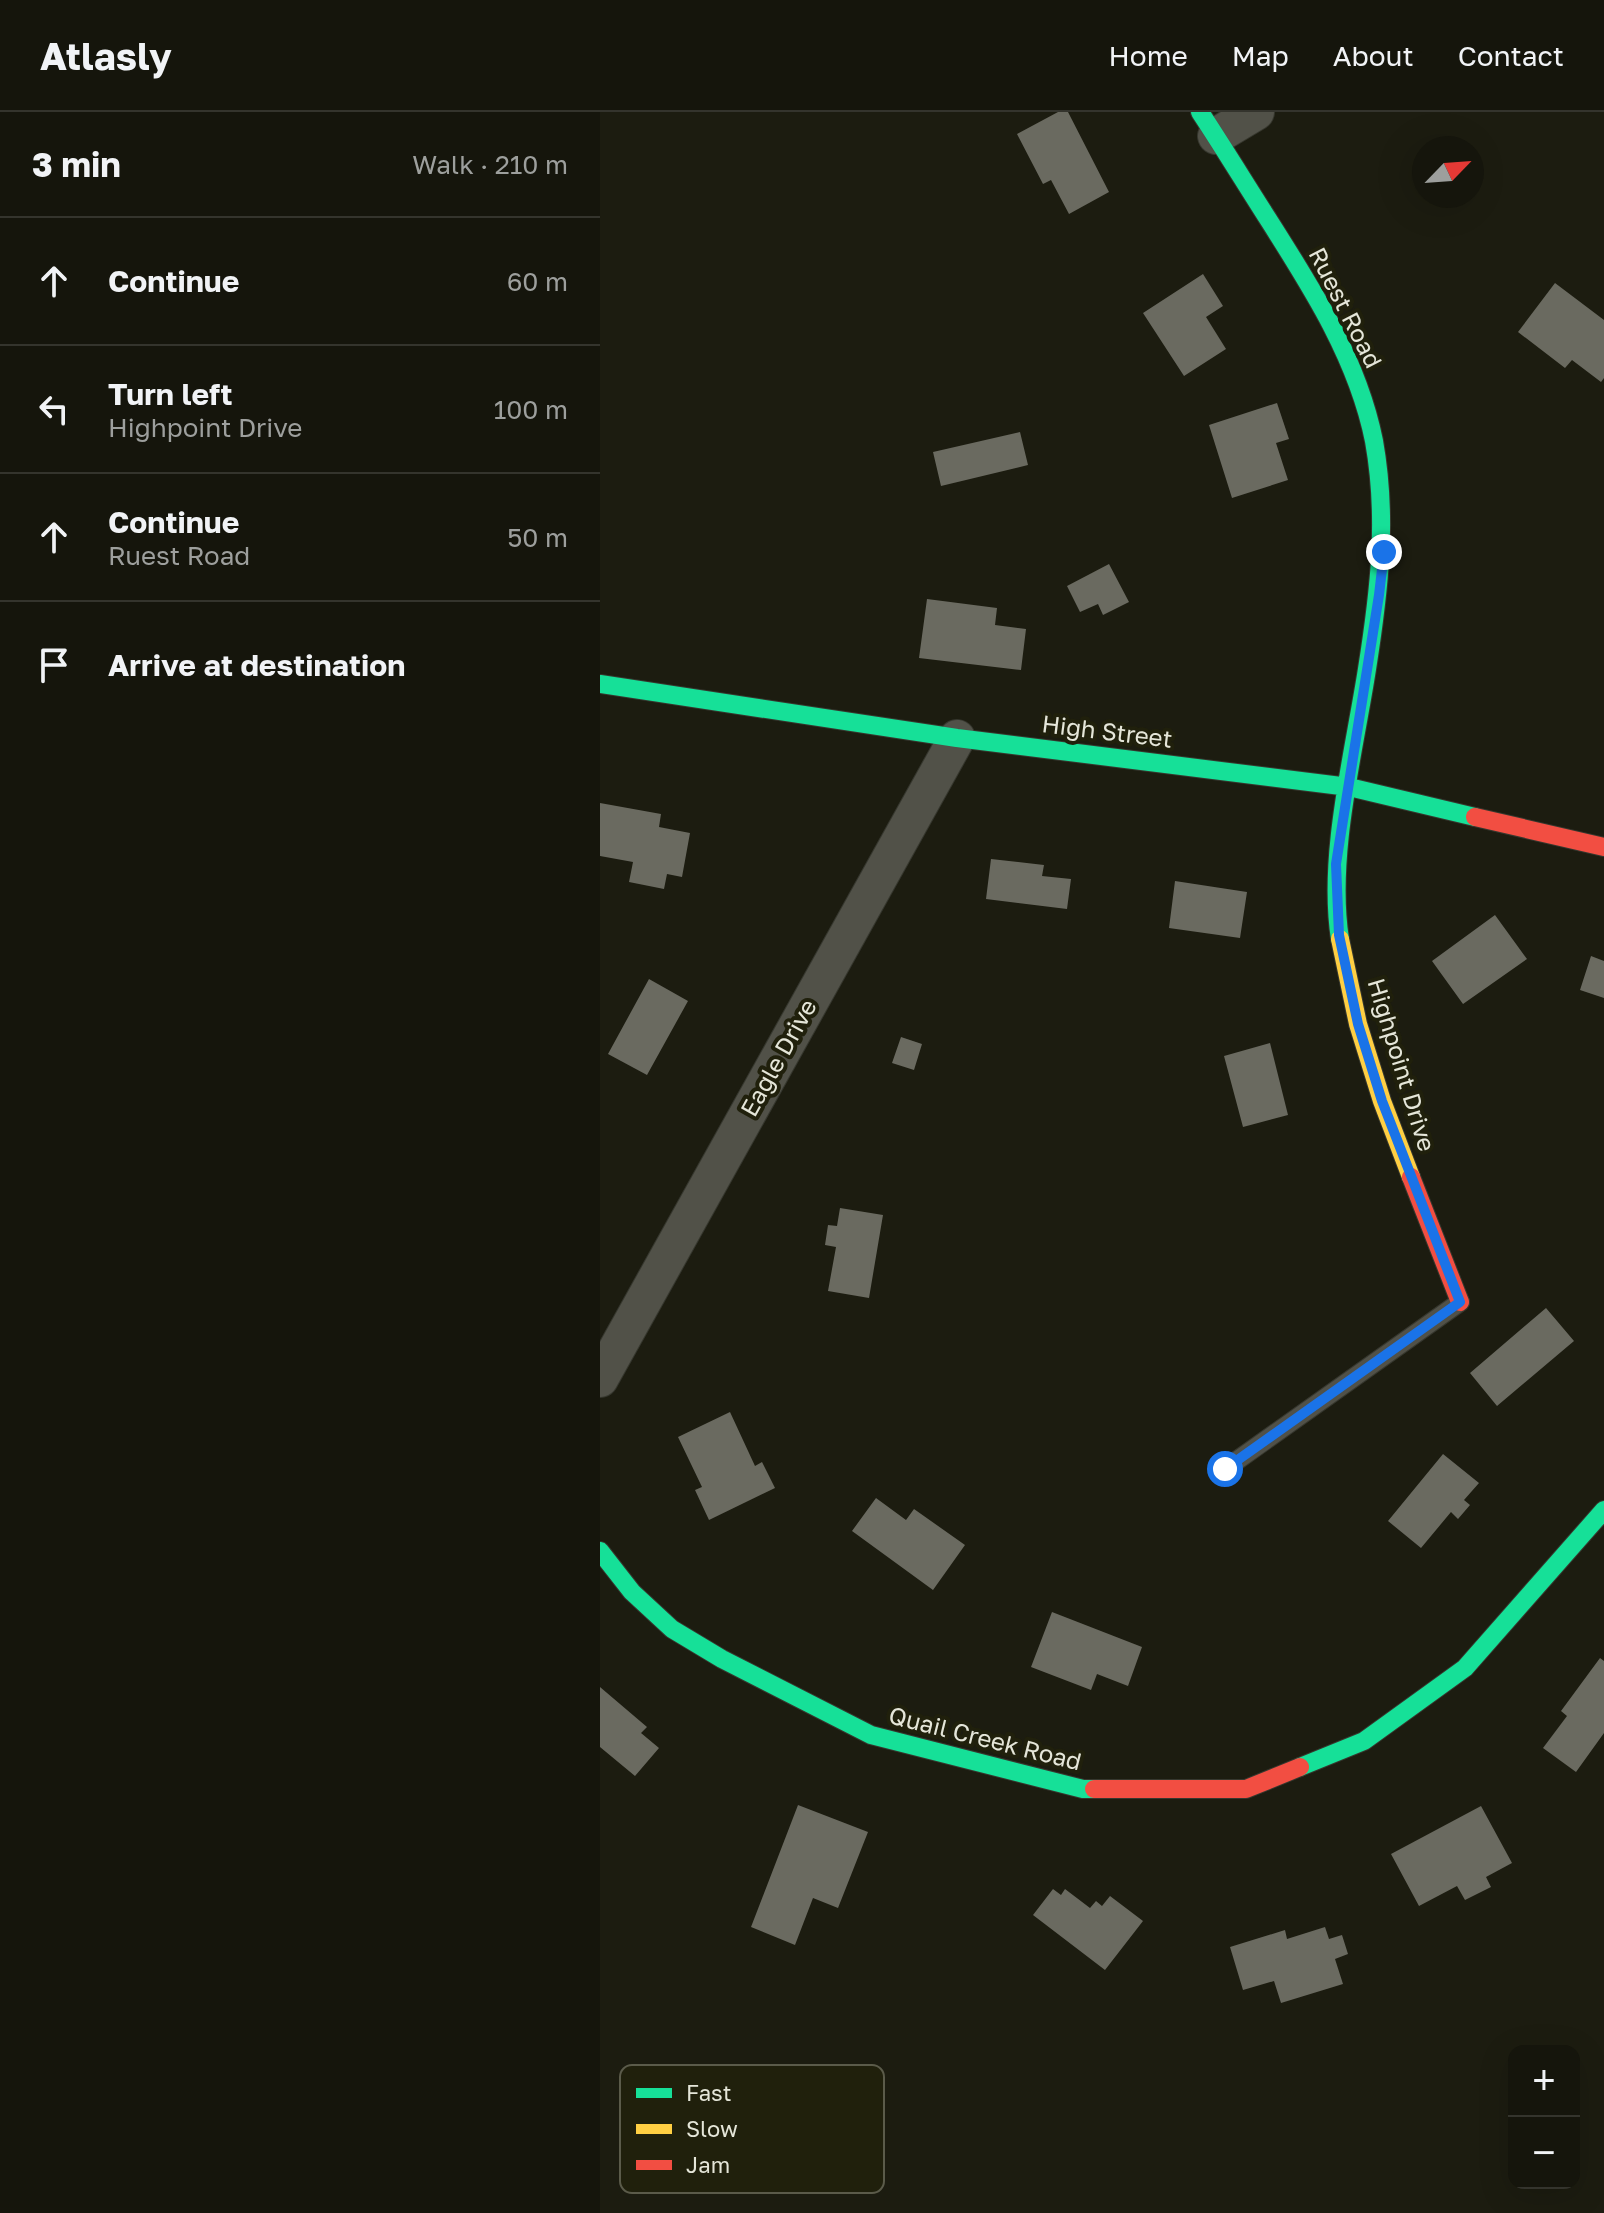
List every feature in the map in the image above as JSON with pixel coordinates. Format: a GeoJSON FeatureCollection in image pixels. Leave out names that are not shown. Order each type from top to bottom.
{"type":"FeatureCollection","features":[{"type":"Feature","properties":{"kind":"street"},"geometry":{"type":"LineString","coordinates":[[1208,124],[1256,112]]}},
{"type":"Feature","properties":{"kind":"street","name":"Ruest Road"},"geometry":{"type":"LineString","coordinates":[[1208,124],[1318,298],[1341,343],[1369,421],[1379,487],[1384,552],[1349,787]]}},
{"type":"Feature","properties":{"kind":"street","name":"High Street"},"geometry":{"type":"LineString","coordinates":[[600,684],[957,738],[1349,787],[1604,847]]}},
{"type":"Feature","properties":{"kind":"street","name":"Eagle Drive"},"geometry":{"type":"LineString","coordinates":[[600,1379],[957,738]]}},
{"type":"Feature","properties":{"kind":"street","name":"Highpoint Drive"},"geometry":{"type":"LineString","coordinates":[[1349,787],[1336,864],[1339,935],[1382,1101],[1460,1302]]}},
{"type":"Feature","properties":{"kind":"street","name":"Quail Creek Road"},"geometry":{"type":"LineString","coordinates":[[600,1551],[632,1592],[672,1629],[722,1659],[871,1735],[1083,1789],[1246,1789],[1364,1741],[1465,1668],[1604,1510]]}},
{"type":"Feature","properties":{"kind":"lane"},"geometry":{"type":"LineString","coordinates":[[1225,1469],[1460,1302]]}},
{"type":"Feature","properties":{"kind":"building"},"geometry":{"type":"Polygon","coordinates":[[[1058,112],[1068,112],[1109,192],[1069,214],[1051,180],[1043,184],[1017,134],[1058,112]]]}},
{"type":"Feature","properties":{"kind":"building"},"geometry":{"type":"Polygon","coordinates":[[[1203,274],[1223,306],[1206,317],[1226,349],[1184,376],[1143,313],[1203,274]]]}},
{"type":"Feature","properties":{"kind":"building"},"geometry":{"type":"Polygon","coordinates":[[[1555,283],[1604,320],[1604,378],[1601,382],[1572,360],[1565,368],[1518,332],[1555,283]]]}},
{"type":"Feature","properties":{"kind":"building"},"geometry":{"type":"Polygon","coordinates":[[[1277,403],[1289,439],[1276,443],[1288,480],[1232,498],[1209,425],[1277,403]]]}},
{"type":"Feature","properties":{"kind":"building"},"geometry":{"type":"Polygon","coordinates":[[[1020,432],[1028,465],[941,486],[933,452],[1020,432]]]}},
{"type":"Feature","properties":{"kind":"building"},"geometry":{"type":"Polygon","coordinates":[[[1109,564],[1129,602],[1103,615],[1098,604],[1080,612],[1067,586],[1109,564]]]}},
{"type":"Feature","properties":{"kind":"building"},"geometry":{"type":"Polygon","coordinates":[[[927,599],[997,608],[995,625],[1026,629],[1021,670],[919,658],[927,599]]]}},
{"type":"Feature","properties":{"kind":"building"},"geometry":{"type":"Polygon","coordinates":[[[600,803],[661,814],[659,827],[690,833],[682,877],[667,874],[664,889],[629,882],[633,862],[600,856],[600,803]]]}},
{"type":"Feature","properties":{"kind":"building"},"geometry":{"type":"Polygon","coordinates":[[[991,859],[1044,865],[1042,876],[1071,879],[1067,909],[986,899],[991,859]]]}},
{"type":"Feature","properties":{"kind":"building"},"geometry":{"type":"Polygon","coordinates":[[[1175,881],[1247,892],[1240,938],[1169,928],[1175,881]]]}},
{"type":"Feature","properties":{"kind":"building"},"geometry":{"type":"Polygon","coordinates":[[[1495,915],[1527,959],[1463,1004],[1432,961],[1495,915]]]}},
{"type":"Feature","properties":{"kind":"building"},"geometry":{"type":"Polygon","coordinates":[[[1591,956],[1604,961],[1604,998],[1580,990],[1591,956]]]}},
{"type":"Feature","properties":{"kind":"building"},"geometry":{"type":"Polygon","coordinates":[[[649,979],[688,1001],[647,1075],[608,1054],[649,979]]]}},
{"type":"Feature","properties":{"kind":"building"},"geometry":{"type":"Polygon","coordinates":[[[901,1037],[922,1044],[914,1070],[892,1063],[901,1037]]]}},
{"type":"Feature","properties":{"kind":"building"},"geometry":{"type":"Polygon","coordinates":[[[1270,1043],[1288,1115],[1243,1127],[1224,1056],[1270,1043]]]}},
{"type":"Feature","properties":{"kind":"building"},"geometry":{"type":"Polygon","coordinates":[[[840,1208],[883,1215],[869,1298],[828,1291],[836,1247],[825,1245],[828,1225],[837,1226],[840,1208]]]}},
{"type":"Feature","properties":{"kind":"building"},"geometry":{"type":"Polygon","coordinates":[[[1546,1308],[1574,1341],[1497,1406],[1470,1373],[1546,1308]]]}},
{"type":"Feature","properties":{"kind":"building"},"geometry":{"type":"Polygon","coordinates":[[[730,1412],[755,1466],[762,1462],[775,1488],[709,1520],[695,1490],[702,1487],[678,1437],[730,1412]]]}},
{"type":"Feature","properties":{"kind":"building"},"geometry":{"type":"Polygon","coordinates":[[[1443,1454],[1479,1483],[1464,1500],[1470,1505],[1458,1519],[1451,1512],[1421,1548],[1388,1521],[1443,1454]]]}},
{"type":"Feature","properties":{"kind":"building"},"geometry":{"type":"Polygon","coordinates":[[[876,1498],[906,1520],[914,1509],[965,1545],[933,1590],[852,1531],[876,1498]]]}},
{"type":"Feature","properties":{"kind":"building"},"geometry":{"type":"Polygon","coordinates":[[[1052,1612],[1142,1647],[1128,1686],[1097,1674],[1091,1690],[1031,1667],[1052,1612]]]}},
{"type":"Feature","properties":{"kind":"building"},"geometry":{"type":"Polygon","coordinates":[[[1600,1658],[1604,1661],[1604,1733],[1576,1772],[1543,1748],[1567,1716],[1561,1711],[1600,1658]]]}},
{"type":"Feature","properties":{"kind":"building"},"geometry":{"type":"Polygon","coordinates":[[[600,1687],[647,1727],[641,1733],[659,1748],[635,1776],[600,1747],[600,1687]]]}},
{"type":"Feature","properties":{"kind":"building"},"geometry":{"type":"Polygon","coordinates":[[[798,1805],[868,1832],[838,1908],[813,1898],[795,1945],[751,1927],[798,1805]]]}},
{"type":"Feature","properties":{"kind":"building"},"geometry":{"type":"Polygon","coordinates":[[[1481,1806],[1512,1863],[1486,1877],[1491,1887],[1465,1900],[1457,1886],[1419,1906],[1391,1854],[1481,1806]]]}},
{"type":"Feature","properties":{"kind":"building"},"geometry":{"type":"Polygon","coordinates":[[[1053,1889],[1061,1895],[1065,1889],[1090,1908],[1096,1901],[1102,1906],[1110,1896],[1143,1921],[1105,1970],[1033,1915],[1053,1889]]]}},
{"type":"Feature","properties":{"kind":"building"},"geometry":{"type":"Polygon","coordinates":[[[1325,1927],[1329,1939],[1342,1935],[1348,1954],[1335,1959],[1343,1984],[1281,2003],[1274,1981],[1243,1990],[1230,1947],[1285,1930],[1287,1939],[1325,1927]]]}},
{"type":"Feature","properties":{"kind":"traffic: fast"},"geometry":{"type":"LineString","coordinates":[[1200,112],[1301,271],[1332,326],[1357,382],[1374,441],[1380,499],[1380,556],[1371,641],[1339,839],[1337,907],[1340,939]]}},
{"type":"Feature","properties":{"kind":"traffic: fast"},"geometry":{"type":"LineString","coordinates":[[600,684],[957,738],[1349,787],[1475,817]]}},
{"type":"Feature","properties":{"kind":"traffic: fast"},"geometry":{"type":"LineString","coordinates":[[1300,1767],[1364,1741],[1465,1668],[1604,1510]]}},
{"type":"Feature","properties":{"kind":"traffic: fast"},"geometry":{"type":"LineString","coordinates":[[600,1551],[632,1592],[672,1629],[722,1659],[871,1735],[1083,1789],[1094,1789]]}},
{"type":"Feature","properties":{"kind":"traffic: slow"},"geometry":{"type":"LineString","coordinates":[[1340,939],[1358,1024],[1382,1101],[1411,1177]]}},
{"type":"Feature","properties":{"kind":"traffic: jam"},"geometry":{"type":"LineString","coordinates":[[1475,817],[1604,847]]}},
{"type":"Feature","properties":{"kind":"traffic: jam"},"geometry":{"type":"LineString","coordinates":[[1411,1177],[1460,1302]]}},
{"type":"Feature","properties":{"kind":"traffic: jam"},"geometry":{"type":"LineString","coordinates":[[1094,1789],[1246,1789],[1300,1767]]}},
{"type":"Feature","properties":{"kind":"route"},"geometry":{"type":"LineString","coordinates":[[1225,1469],[1460,1302],[1382,1101],[1358,1024],[1339,935],[1336,864],[1384,552]]}}]}
